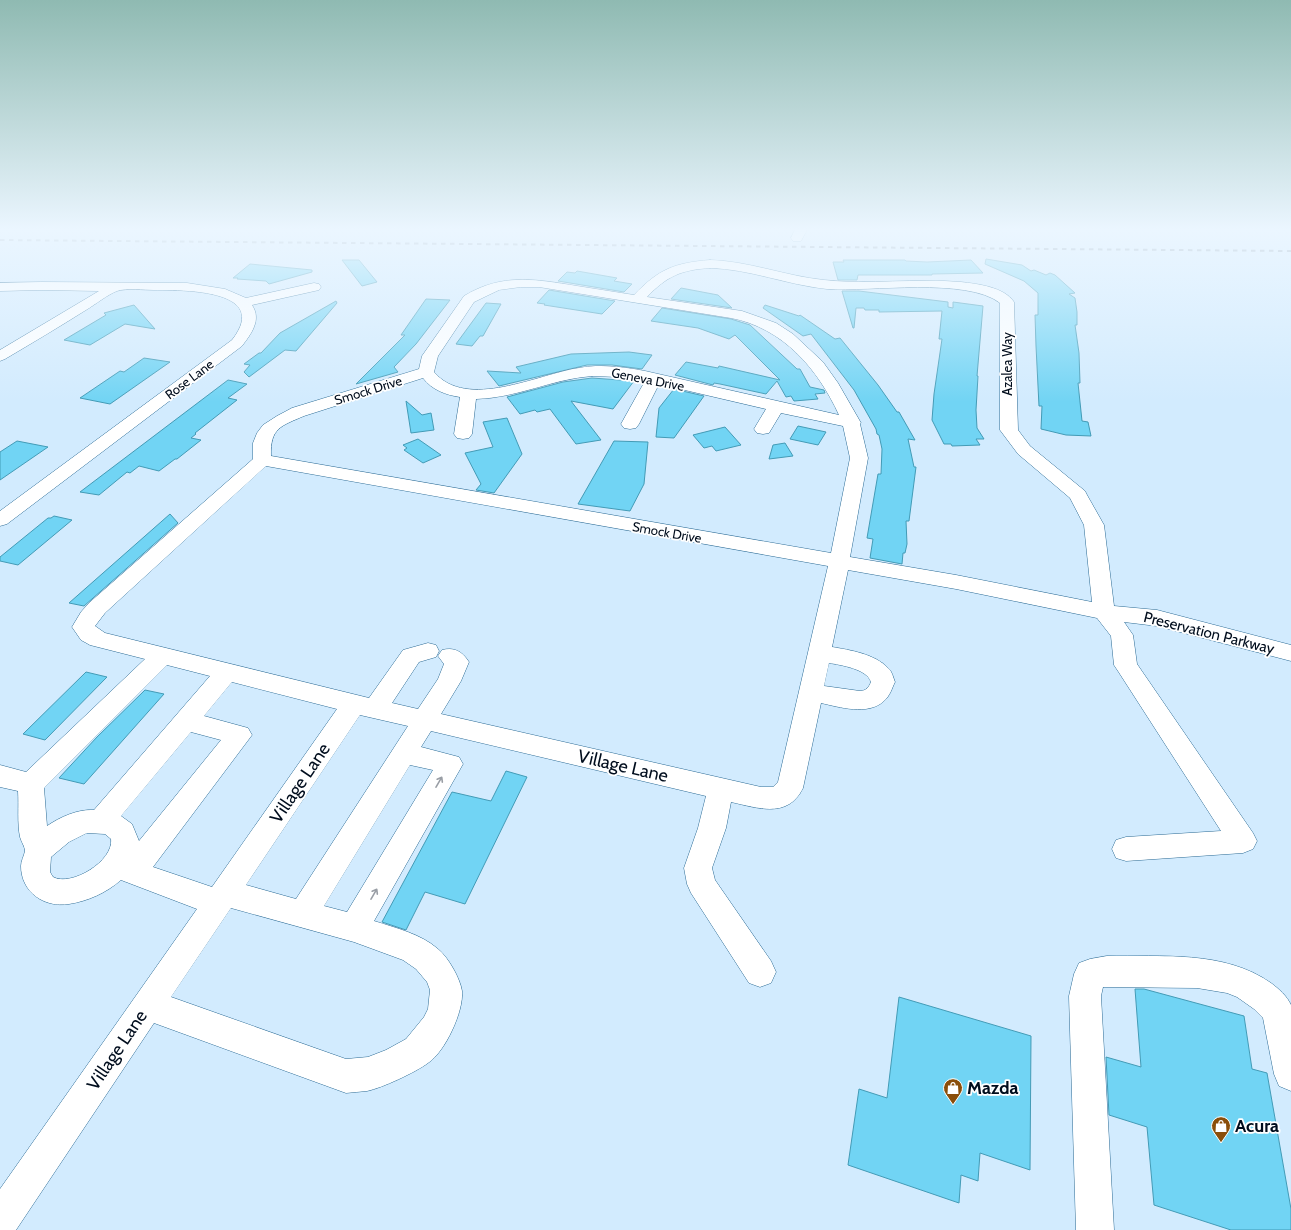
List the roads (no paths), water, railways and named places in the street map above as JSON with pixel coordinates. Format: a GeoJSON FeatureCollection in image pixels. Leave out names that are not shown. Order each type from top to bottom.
{"type":"FeatureCollection","features":[{"type":"Feature","properties":{"kind":"street"},"geometry":{"type":"LineString","coordinates":[[0,356],[114,287]]}},
{"type":"Feature","properties":{"kind":"street"},"geometry":{"type":"LineString","coordinates":[[146,287],[193,288],[225,294],[243,303],[312,287]]}},
{"type":"Feature","properties":{"kind":"street"},"geometry":{"type":"LineString","coordinates":[[426,372],[430,356],[469,299],[478,293],[492,287]]}},
{"type":"Feature","properties":{"kind":"street"},"geometry":{"type":"LineString","coordinates":[[567,287],[741,316],[771,326],[797,346],[819,366],[844,406],[852,423],[858,444],[859,458],[839,563],[811,693],[861,700],[870,699],[877,695],[881,688],[882,679],[877,670],[863,662],[820,653]]}},
{"type":"Feature","properties":{"kind":"street","name":"Azalea Way"},"geometry":{"type":"LineString","coordinates":[[638,299],[650,287]]}},
{"type":"Feature","properties":{"kind":"street","name":"Azalea Way"},"geometry":{"type":"LineString","coordinates":[[969,287],[988,291],[1003,297],[1007,302],[1009,430],[1024,450],[1078,495],[1094,525],[1104,612]]}},
{"type":"Feature","properties":{"kind":"street","name":"Rose Lane"},"geometry":{"type":"LineString","coordinates":[[0,520],[237,343],[245,333],[249,322],[249,314],[243,303]]}},
{"type":"Feature","properties":{"kind":"street","name":"Geneva Drive"},"geometry":{"type":"LineString","coordinates":[[426,372],[430,379],[439,385],[469,394],[505,391],[590,371],[629,373],[852,423]]}},
{"type":"Feature","properties":{"kind":"street","name":"Smock Drive"},"geometry":{"type":"LineString","coordinates":[[426,372],[298,412],[284,418],[267,430],[262,439],[262,460],[839,563],[956,582],[1104,612]]}},
{"type":"Feature","properties":{"kind":"street"},"geometry":{"type":"LineString","coordinates":[[630,424],[654,379]]}},
{"type":"Feature","properties":{"kind":"street"},"geometry":{"type":"LineString","coordinates":[[463,434],[469,394]]}},
{"type":"Feature","properties":{"kind":"street"},"geometry":{"type":"LineString","coordinates":[[763,429],[776,407]]}},
{"type":"Feature","properties":{"kind":"street"},"geometry":{"type":"LineString","coordinates":[[262,460],[97,608],[83,627],[89,634],[98,639],[226,673],[364,707],[411,656],[439,654],[457,662],[449,681],[303,914]]}},
{"type":"Feature","properties":{"kind":"street"},"geometry":{"type":"LineString","coordinates":[[1104,612],[1122,635],[1126,665],[1243,841],[1126,849]]}},
{"type":"Feature","properties":{"kind":"street","name":"Preservation Parkway"},"geometry":{"type":"LineString","coordinates":[[1104,612],[1157,618],[1291,653]]}},
{"type":"Feature","properties":{"kind":"street"},"geometry":{"type":"LineString","coordinates":[[39,851],[34,837],[31,784],[162,656]]}},
{"type":"Feature","properties":{"kind":"street"},"geometry":{"type":"LineString","coordinates":[[101,821],[226,673]]}},
{"type":"Feature","properties":{"kind":"street","name":"Village Lane"},"geometry":{"type":"LineString","coordinates":[[0,1220],[221,898],[364,707],[761,798],[778,798],[790,788],[811,693]]}},
{"type":"Feature","properties":{"kind":"street"},"geometry":{"type":"LineString","coordinates":[[124,869],[126,849],[125,838],[118,828],[101,821],[74,824],[56,834],[39,851],[35,868],[40,882],[47,889],[61,892],[81,888],[124,869],[240,735],[185,721]]}},
{"type":"Feature","properties":{"kind":"street"},"geometry":{"type":"LineString","coordinates":[[354,928],[450,764],[404,753]]}},
{"type":"Feature","properties":{"kind":"street"},"geometry":{"type":"LineString","coordinates":[[0,776],[31,784]]}},
{"type":"Feature","properties":{"kind":"street"},"geometry":{"type":"LineString","coordinates":[[722,789],[712,828],[698,868],[701,884],[760,972]]}},
{"type":"Feature","properties":{"kind":"street"},"geometry":{"type":"LineString","coordinates":[[124,869],[221,898],[303,914],[354,928],[412,949],[428,959],[439,972],[446,990],[444,1010],[436,1029],[418,1051],[396,1063],[368,1074],[346,1076],[148,1005]]}},
{"type":"Feature","properties":{"kind":"street"},"geometry":{"type":"LineString","coordinates":[[1095,1230],[1086,996],[1090,974],[1107,971],[1198,973],[1227,978],[1246,985],[1265,998],[1277,1010],[1291,1074]]}},
{"type":"Feature","properties":{"kind":"place","name":"Mazda"},"geometry":{"type":"Point","coordinates":[953,1105]}},
{"type":"Feature","properties":{"kind":"place","name":"Acura"},"geometry":{"type":"Point","coordinates":[1221,1143]}}]}
